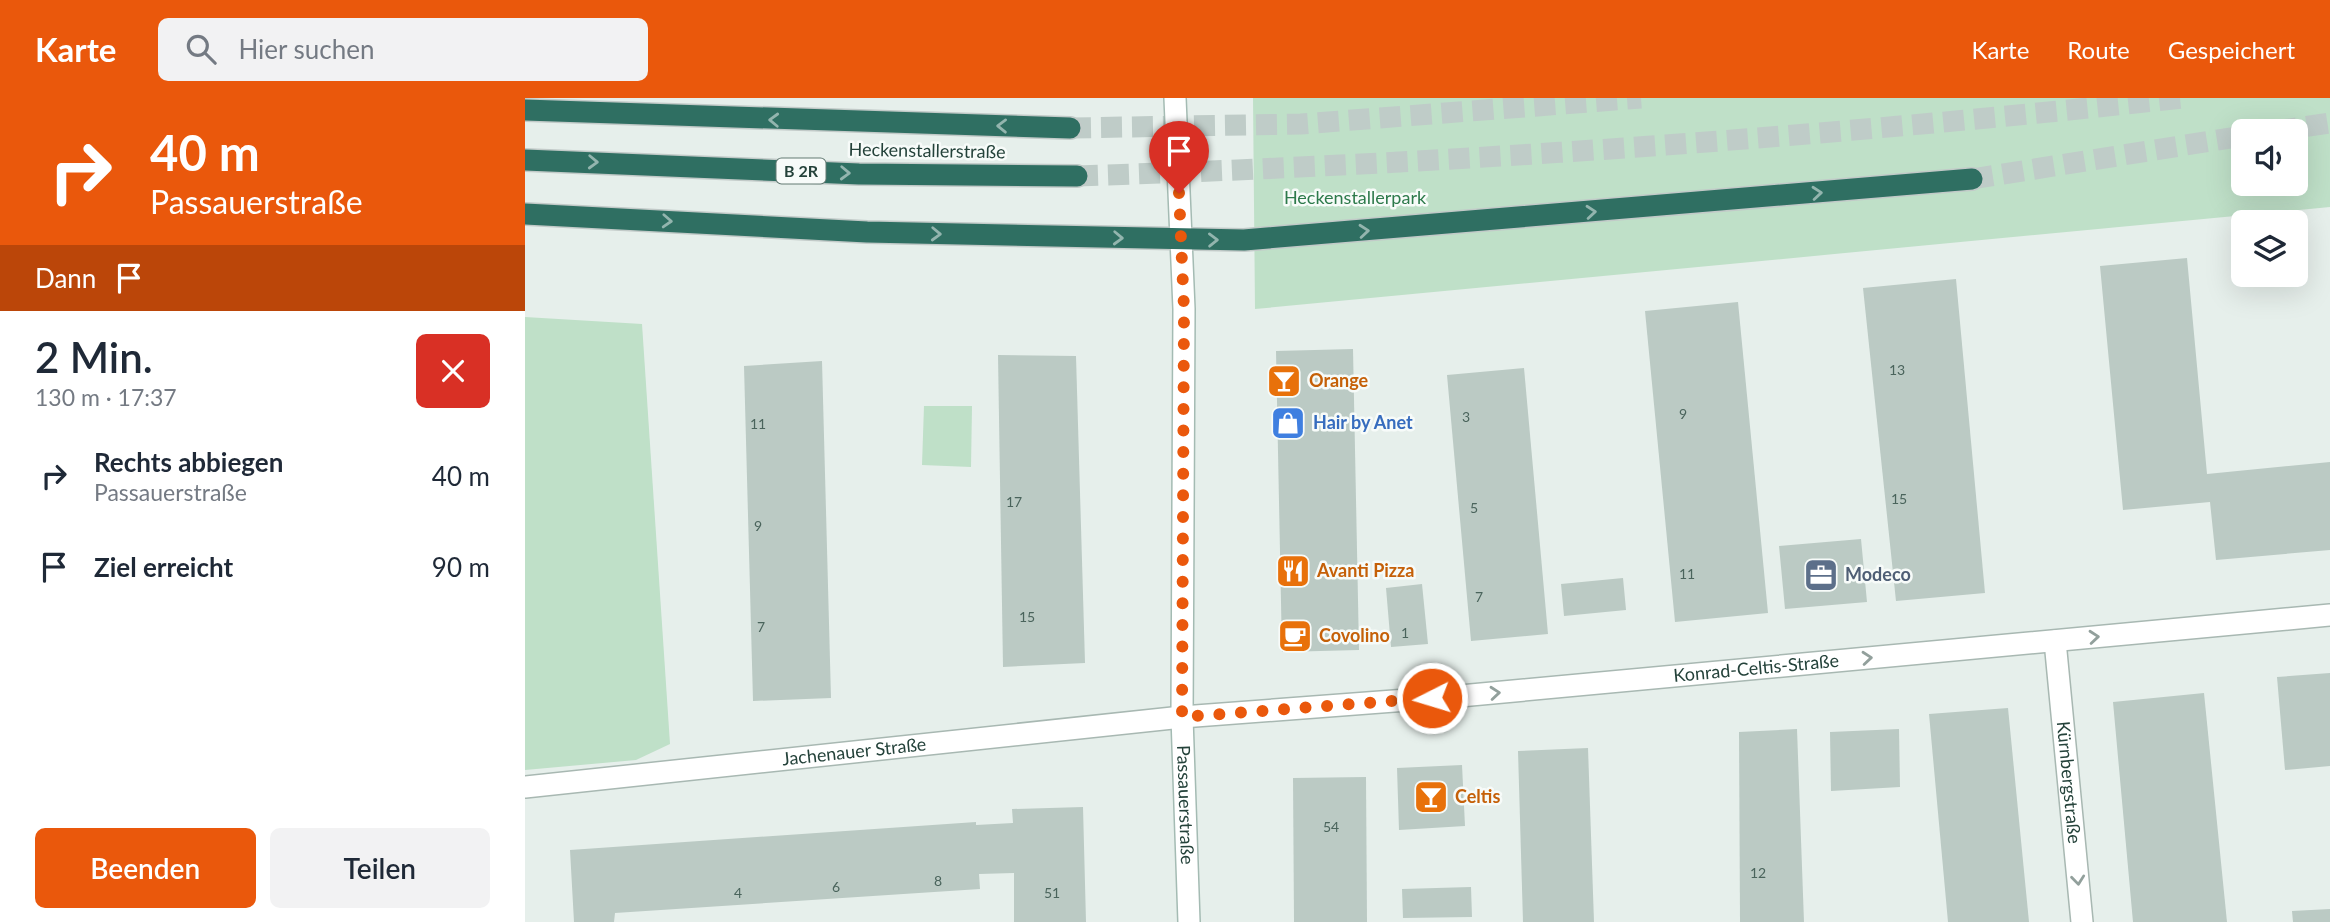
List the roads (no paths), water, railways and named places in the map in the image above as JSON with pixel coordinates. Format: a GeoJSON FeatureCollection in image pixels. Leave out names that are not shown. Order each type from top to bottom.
{"type":"FeatureCollection","features":[{"type":"Feature","properties":{"kind":"highway","name":"Heckenstallerstraße"},"geometry":{"type":"LineString","coordinates":[[525,110],[1070,128]]}},
{"type":"Feature","properties":{"kind":"highway","name":"Heckenstallerstraße"},"geometry":{"type":"LineString","coordinates":[[525,160],[859,174],[1077,176]]}},
{"type":"Feature","properties":{"kind":"highway"},"geometry":{"type":"LineString","coordinates":[[525,214],[867,232],[1181,241],[1348,232],[1972,179]]}},
{"type":"Feature","properties":{"kind":"street","name":"Passauerstraße"},"geometry":{"type":"LineString","coordinates":[[1175,98],[1184,309],[1182,717],[1189,922]]}},
{"type":"Feature","properties":{"kind":"street","name":"Konrad-Celtis-Straße"},"geometry":{"type":"LineString","coordinates":[[1182,717],[1446,697],[2330,615]]}},
{"type":"Feature","properties":{"kind":"street","name":"Kürnbergstraße"},"geometry":{"type":"LineString","coordinates":[[2055,641],[2083,922]]}},
{"type":"Feature","properties":{"kind":"street","name":"Jachenauer Straße"},"geometry":{"type":"LineString","coordinates":[[525,787],[1182,717]]}},
{"type":"Feature","properties":{"kind":"tunnel"},"geometry":{"type":"LineString","coordinates":[[1070,128],[1301,124],[1641,98]]}},
{"type":"Feature","properties":{"kind":"tunnel"},"geometry":{"type":"LineString","coordinates":[[1077,176],[1631,148],[2183,98]]}},
{"type":"Feature","properties":{"kind":"tunnel"},"geometry":{"type":"LineString","coordinates":[[2308,126],[2330,123]]}},
{"type":"Feature","properties":{"kind":"tunnel"},"geometry":{"type":"LineString","coordinates":[[1972,179],[2231,138]]}},
{"type":"Feature","properties":{"kind":"place","name":"Orange"},"geometry":{"type":"Point","coordinates":[1284,381]}},
{"type":"Feature","properties":{"kind":"place","name":"Hair by Anet"},"geometry":{"type":"Point","coordinates":[1288,423]}},
{"type":"Feature","properties":{"kind":"place","name":"Avanti Pizza"},"geometry":{"type":"Point","coordinates":[1293,571]}},
{"type":"Feature","properties":{"kind":"place","name":"Modeco"},"geometry":{"type":"Point","coordinates":[1821,575]}},
{"type":"Feature","properties":{"kind":"place","name":"Covolino"},"geometry":{"type":"Point","coordinates":[1295,636]}},
{"type":"Feature","properties":{"kind":"place","name":"Celtis"},"geometry":{"type":"Point","coordinates":[1431,797]}},
{"type":"Feature","properties":{"kind":"park label","name":"Heckenstallerpark"},"geometry":{"type":"Point","coordinates":[1355,198]}}]}
